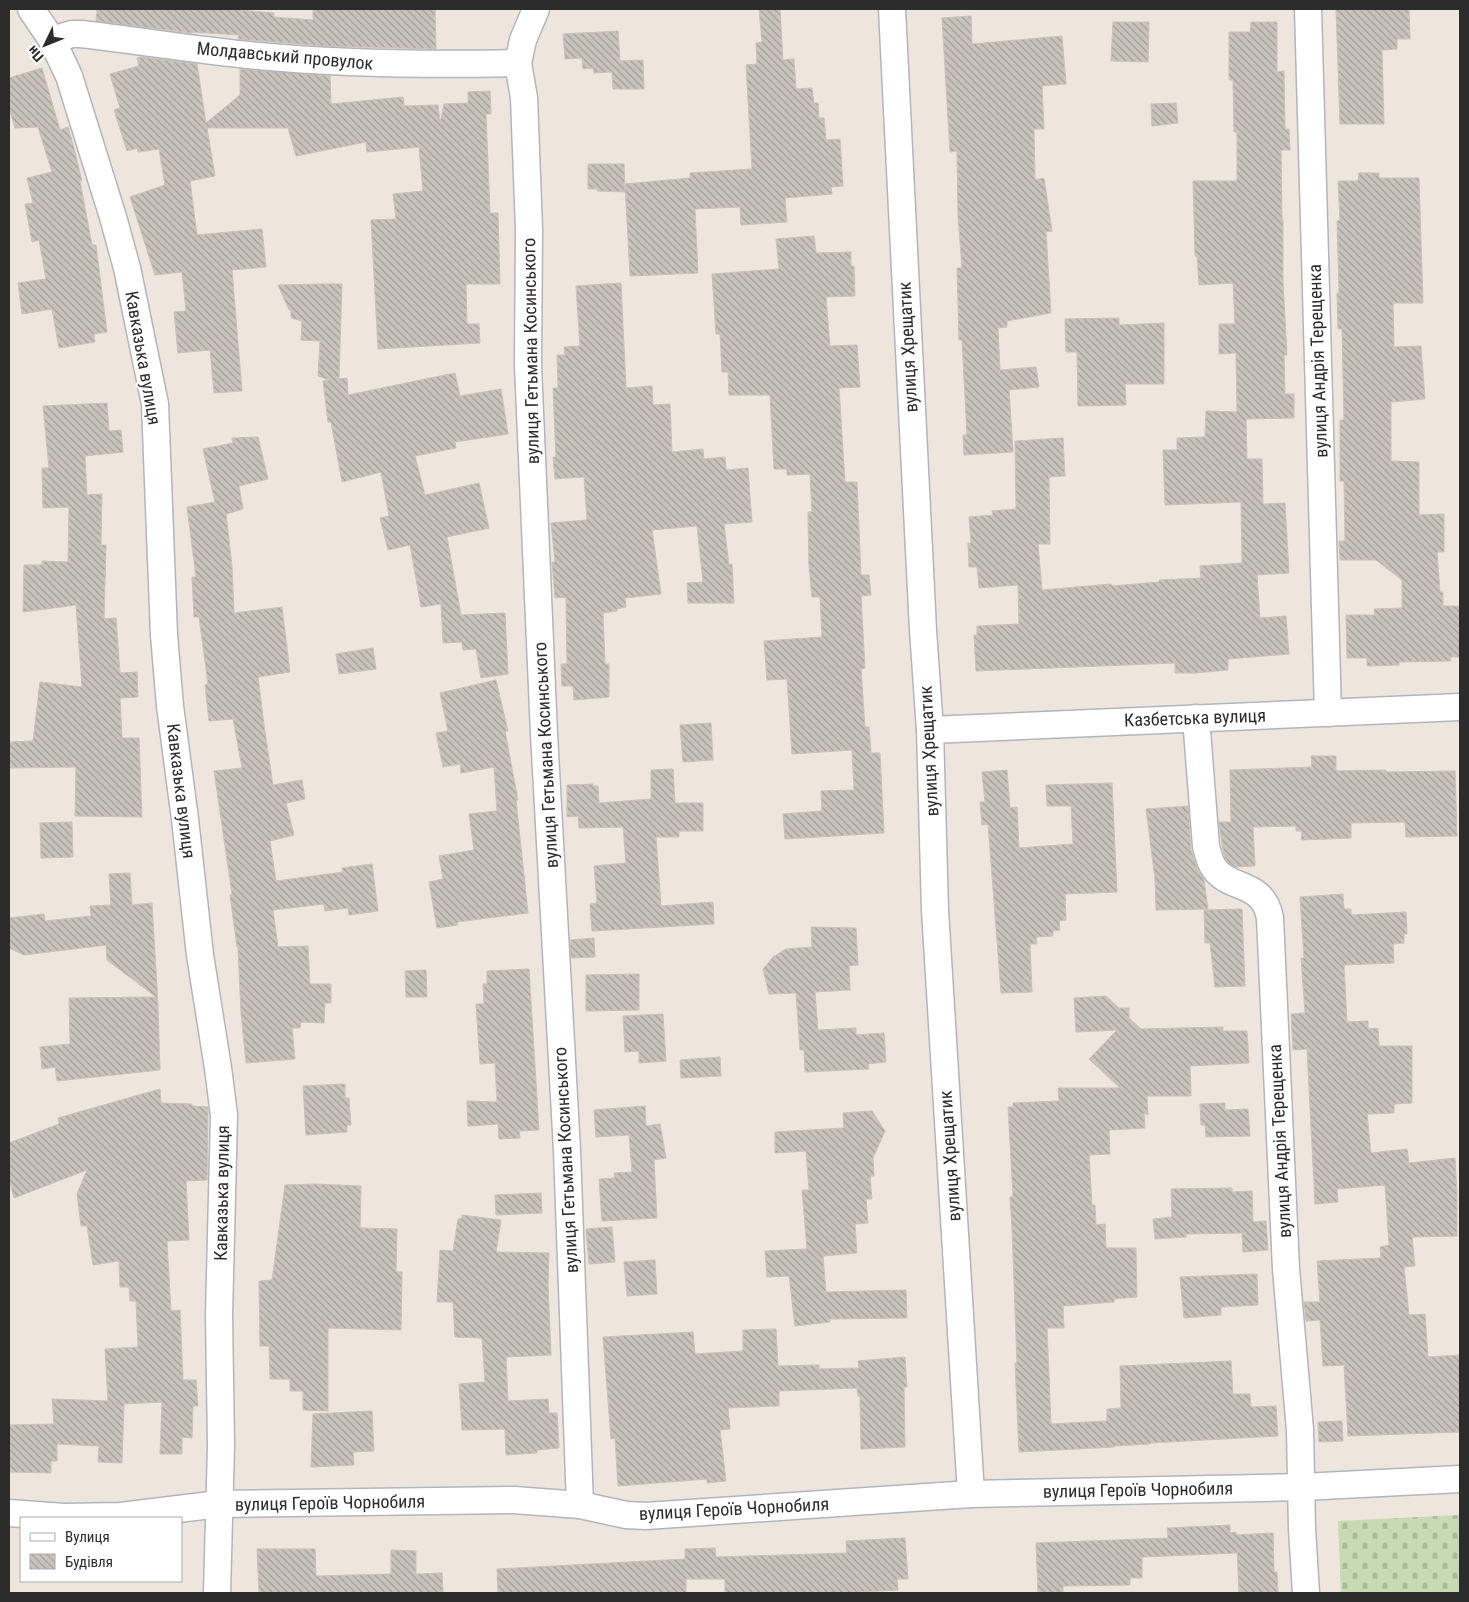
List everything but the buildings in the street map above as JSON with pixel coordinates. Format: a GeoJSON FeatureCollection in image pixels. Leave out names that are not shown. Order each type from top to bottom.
{"type":"FeatureCollection","features":[{"type":"Feature","properties":{"kind":"street","name":"Кавказька вулиця"},"geometry":{"type":"LineString","coordinates":[[31,9],[52,40],[69,76],[119,237],[143,340],[155,404],[164,625],[170,706],[200,955],[224,1115],[224,1166],[218,1315],[220,1389],[218,1593]]}},
{"type":"Feature","properties":{"kind":"street","name":"вулиця Гетьмана Косинського"},"geometry":{"type":"LineString","coordinates":[[536,9],[523,40],[518,63],[524,98],[529,229],[529,376],[544,734],[567,1151],[580,1505]]}},
{"type":"Feature","properties":{"kind":"street","name":"вулиця Хрещатик"},"geometry":{"type":"LineString","coordinates":[[892,9],[923,630],[930,730],[935,910],[971,1494]]}},
{"type":"Feature","properties":{"kind":"street","name":"вулиця Андрія Терещенка"},"geometry":{"type":"LineString","coordinates":[[1308,9],[1328,713]]}},
{"type":"Feature","properties":{"kind":"street","name":"Молдавський провулок"},"geometry":{"type":"LineString","coordinates":[[52,40],[62,36],[81,34],[256,56],[338,62],[422,65],[518,63]]}},
{"type":"Feature","properties":{"kind":"street","name":"Казбетська вулиця"},"geometry":{"type":"LineString","coordinates":[[930,730],[1460,707]]}},
{"type":"Feature","properties":{"kind":"street","name":"вулиця Андрія Терещенка"},"geometry":{"type":"LineString","coordinates":[[1196,718],[1206,846],[1210,861],[1220,874],[1247,887],[1260,897],[1269,910],[1286,1263],[1300,1430],[1302,1529],[1306,1593]]}},
{"type":"Feature","properties":{"kind":"street","name":"вулиця Героїв Чорнобиля"},"geometry":{"type":"LineString","coordinates":[[9,1513],[64,1517],[121,1516],[219,1504],[514,1500],[580,1505],[626,1515],[656,1515],[971,1494],[1302,1487],[1460,1479]]}},
{"type":"Feature","properties":{"kind":"green space"},"geometry":{"type":"Polygon","coordinates":[[[1460,1515],[1460,1593],[1341,1593],[1338,1521],[1460,1515]]]}}]}
